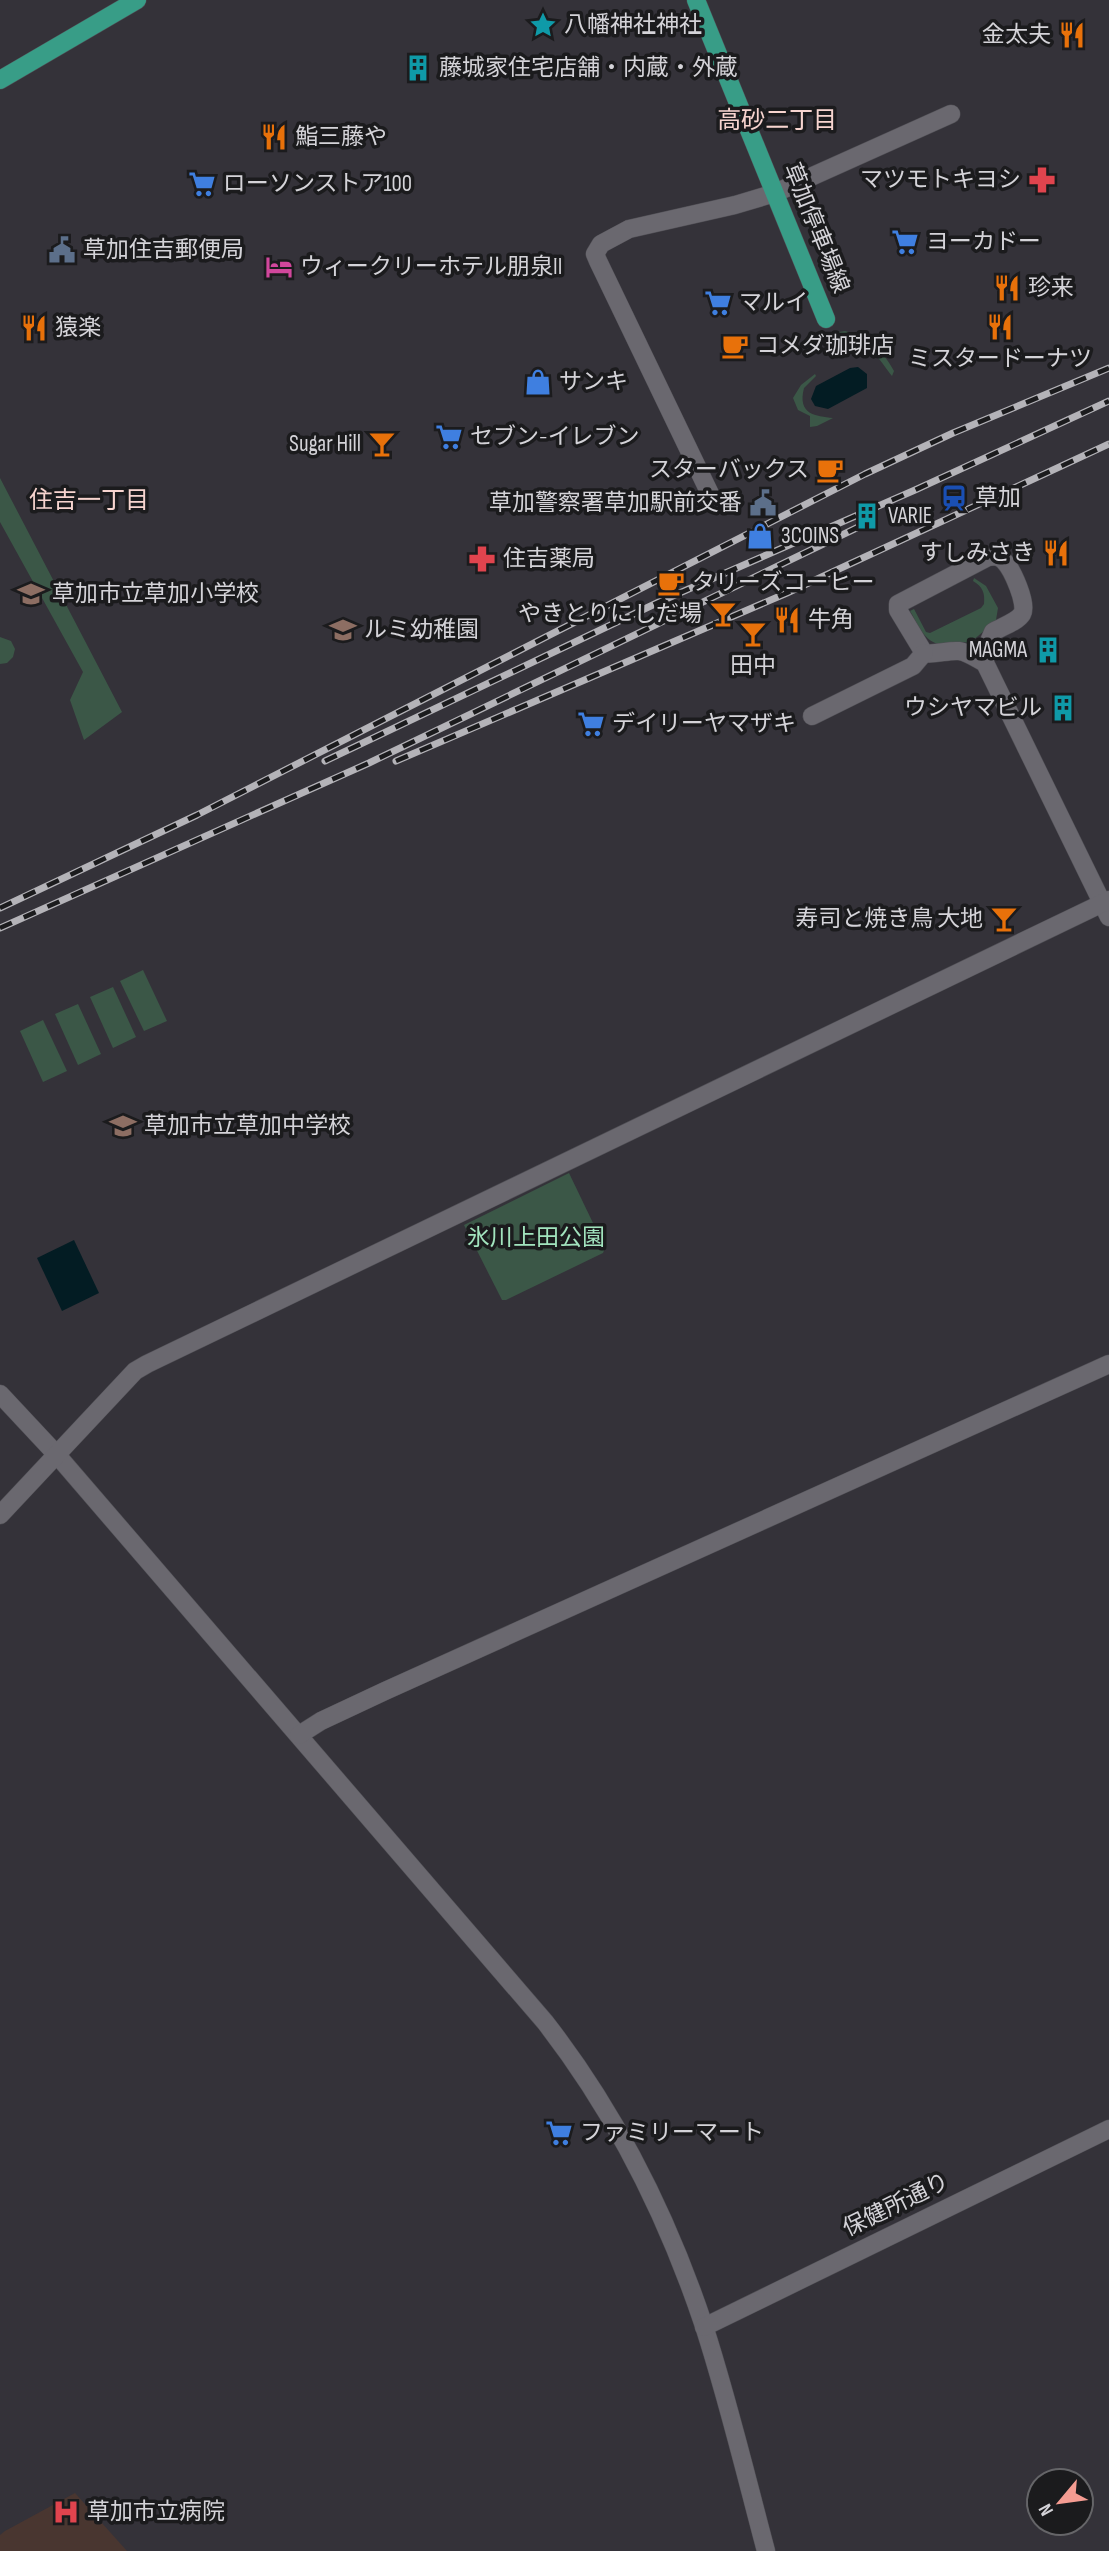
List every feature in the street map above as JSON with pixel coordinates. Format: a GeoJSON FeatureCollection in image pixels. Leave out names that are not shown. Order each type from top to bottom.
{"type":"FeatureCollection","features":[{"type":"Feature","properties":{"kind":"main road"},"geometry":{"type":"LineString","coordinates":[[0,80],[138,0]]}},
{"type":"Feature","properties":{"kind":"main road","name":"草加停車場線"},"geometry":{"type":"LineString","coordinates":[[696,0],[826,319]]}},
{"type":"Feature","properties":{"kind":"street"},"geometry":{"type":"LineString","coordinates":[[712,498],[595,254],[601,244],[629,229],[756,200],[775,193],[951,114]]}},
{"type":"Feature","properties":{"kind":"street"},"geometry":{"type":"LineString","coordinates":[[0,1515],[135,1371],[147,1364],[1107,907],[985,663],[985,651],[992,632],[1020,617],[1024,606],[1005,562],[997,556],[988,557],[899,602],[898,610],[924,653]]}},
{"type":"Feature","properties":{"kind":"street"},"geometry":{"type":"LineString","coordinates":[[924,653],[966,652],[985,663]]}},
{"type":"Feature","properties":{"kind":"street"},"geometry":{"type":"LineString","coordinates":[[812,716],[913,666],[924,653]]}},
{"type":"Feature","properties":{"kind":"street"},"geometry":{"type":"LineString","coordinates":[[299,1735],[321,1721],[385,1691],[1109,1364]]}},
{"type":"Feature","properties":{"kind":"street"},"geometry":{"type":"LineString","coordinates":[[0,1395],[57,1455],[299,1735],[545,2022],[576,2064],[615,2127],[680,2259],[704,2326],[766,2551]]}},
{"type":"Feature","properties":{"kind":"street","name":"保健所通り"},"geometry":{"type":"LineString","coordinates":[[704,2326],[1109,2129]]}},
{"type":"Feature","properties":{"kind":"shaded area","name":"草加市立病院"},"geometry":{"type":"Polygon","coordinates":[[[75,2493],[127,2551],[0,2551],[0,2535],[5,2531],[75,2493]]]}},
{"type":"Feature","properties":{"kind":"green space"},"geometry":{"type":"Polygon","coordinates":[[[845,331],[868,341],[880,351],[894,371],[892,376],[877,356],[862,348],[855,346],[835,358],[831,354],[839,332],[845,331]]]}},
{"type":"Feature","properties":{"kind":"green space"},"geometry":{"type":"Polygon","coordinates":[[[815,374],[804,388],[803,404],[815,415],[833,418],[810,427],[810,416],[798,410],[793,398],[801,385],[815,374]]]}},
{"type":"Feature","properties":{"kind":"green space"},"geometry":{"type":"Polygon","coordinates":[[[0,478],[122,712],[84,740],[70,700],[83,672],[0,522],[0,478]]]}},
{"type":"Feature","properties":{"kind":"green space"},"geometry":{"type":"Polygon","coordinates":[[[974,578],[986,586],[998,608],[996,620],[968,643],[946,645],[933,642],[923,634],[910,611],[914,609],[926,632],[930,633],[981,608],[984,604],[984,593],[973,581],[974,578]]]}},
{"type":"Feature","properties":{"kind":"green space"},"geometry":{"type":"Polygon","coordinates":[[[0,637],[11,641],[15,649],[13,657],[7,663],[0,664],[0,637]]]}},
{"type":"Feature","properties":{"kind":"green space"},"geometry":{"type":"Polygon","coordinates":[[[143,970],[167,1021],[144,1031],[120,981],[143,970]]]}},
{"type":"Feature","properties":{"kind":"green space"},"geometry":{"type":"Polygon","coordinates":[[[113,987],[136,1037],[113,1048],[90,997],[113,987]]]}},
{"type":"Feature","properties":{"kind":"green space"},"geometry":{"type":"Polygon","coordinates":[[[78,1004],[101,1054],[78,1065],[55,1014],[78,1004]]]}},
{"type":"Feature","properties":{"kind":"green space"},"geometry":{"type":"Polygon","coordinates":[[[43,1020],[67,1071],[43,1082],[20,1031],[43,1020]]]}},
{"type":"Feature","properties":{"kind":"green space","name":"氷川上田公園"},"geometry":{"type":"Polygon","coordinates":[[[569,1173],[605,1248],[603,1253],[502,1300],[464,1225],[569,1173]]]}},
{"type":"Feature","properties":{"kind":"water"},"geometry":{"type":"Polygon","coordinates":[[[858,367],[867,374],[867,388],[828,409],[815,406],[811,399],[816,386],[850,368],[858,367]]]}},
{"type":"Feature","properties":{"kind":"water"},"geometry":{"type":"Polygon","coordinates":[[[74,1240],[99,1293],[62,1311],[37,1258],[74,1240]]]}},
{"type":"Feature","properties":{"kind":"railway"},"geometry":{"type":"LineString","coordinates":[[0,908],[197,815],[865,474],[953,433],[1109,368]]}},
{"type":"Feature","properties":{"kind":"railway"},"geometry":{"type":"LineString","coordinates":[[325,761],[659,602],[915,490],[1109,401]]}},
{"type":"Feature","properties":{"kind":"railway"},"geometry":{"type":"LineString","coordinates":[[396,761],[787,593],[1109,444]]}},
{"type":"Feature","properties":{"kind":"railway"},"geometry":{"type":"LineString","coordinates":[[0,928],[369,763],[873,520]]}},
{"type":"Feature","properties":{"kind":"place","name":"八幡神社神社"},"geometry":{"type":"Point","coordinates":[543,25]}},
{"type":"Feature","properties":{"kind":"place","name":"金太夫"},"geometry":{"type":"Point","coordinates":[1072,35]}},
{"type":"Feature","properties":{"kind":"place","name":"藤城家住宅店舗・内蔵・外蔵"},"geometry":{"type":"Point","coordinates":[418,68]}},
{"type":"Feature","properties":{"kind":"place","name":"鮨三藤や"},"geometry":{"type":"Point","coordinates":[274,137]}},
{"type":"Feature","properties":{"kind":"place","name":"マツモトキヨシ"},"geometry":{"type":"Point","coordinates":[1042,180]}},
{"type":"Feature","properties":{"kind":"place","name":"ローソンストア100"},"geometry":{"type":"Point","coordinates":[202,184]}},
{"type":"Feature","properties":{"kind":"place","name":"ヨーカドー"},"geometry":{"type":"Point","coordinates":[905,242]}},
{"type":"Feature","properties":{"kind":"place","name":"草加住吉郵便局"},"geometry":{"type":"Point","coordinates":[62,250]}},
{"type":"Feature","properties":{"kind":"place","name":"ウィークリーホテル朋泉II"},"geometry":{"type":"Point","coordinates":[279,267]}},
{"type":"Feature","properties":{"kind":"place","name":"珍来"},"geometry":{"type":"Point","coordinates":[1007,288]}},
{"type":"Feature","properties":{"kind":"place","name":"マルイ"},"geometry":{"type":"Point","coordinates":[718,303]}},
{"type":"Feature","properties":{"kind":"place","name":"ミスタードーナツ"},"geometry":{"type":"Point","coordinates":[1000,327]}},
{"type":"Feature","properties":{"kind":"place","name":"猿楽"},"geometry":{"type":"Point","coordinates":[34,328]}},
{"type":"Feature","properties":{"kind":"place","name":"コメダ珈琲店"},"geometry":{"type":"Point","coordinates":[735,346]}},
{"type":"Feature","properties":{"kind":"place","name":"サンキ"},"geometry":{"type":"Point","coordinates":[538,382]}},
{"type":"Feature","properties":{"kind":"place","name":"セブン-イレブン"},"geometry":{"type":"Point","coordinates":[449,437]}},
{"type":"Feature","properties":{"kind":"place","name":"Sugar Hill"},"geometry":{"type":"Point","coordinates":[382,444]}},
{"type":"Feature","properties":{"kind":"place","name":"スターバックス"},"geometry":{"type":"Point","coordinates":[830,470]}},
{"type":"Feature","properties":{"kind":"place","name":"草加"},"geometry":{"type":"Point","coordinates":[954,498]}},
{"type":"Feature","properties":{"kind":"place","name":"草加警察署草加駅前交番"},"geometry":{"type":"Point","coordinates":[763,503]}},
{"type":"Feature","properties":{"kind":"place","name":"VARIE"},"geometry":{"type":"Point","coordinates":[867,516]}},
{"type":"Feature","properties":{"kind":"place","name":"3COINS"},"geometry":{"type":"Point","coordinates":[760,536]}},
{"type":"Feature","properties":{"kind":"place","name":"すしみさき"},"geometry":{"type":"Point","coordinates":[1056,553]}},
{"type":"Feature","properties":{"kind":"place","name":"住吉薬局"},"geometry":{"type":"Point","coordinates":[482,559]}},
{"type":"Feature","properties":{"kind":"place","name":"タリーズコーヒー"},"geometry":{"type":"Point","coordinates":[671,583]}},
{"type":"Feature","properties":{"kind":"place","name":"草加市立草加小学校"},"geometry":{"type":"Point","coordinates":[31,594]}},
{"type":"Feature","properties":{"kind":"place","name":"やきとりにしだ場"},"geometry":{"type":"Point","coordinates":[723,614]}},
{"type":"Feature","properties":{"kind":"place","name":"牛角"},"geometry":{"type":"Point","coordinates":[787,620]}},
{"type":"Feature","properties":{"kind":"place","name":"ルミ幼稚園"},"geometry":{"type":"Point","coordinates":[343,630]}},
{"type":"Feature","properties":{"kind":"place","name":"田中"},"geometry":{"type":"Point","coordinates":[753,634]}},
{"type":"Feature","properties":{"kind":"place","name":"MAGMA"},"geometry":{"type":"Point","coordinates":[1048,650]}},
{"type":"Feature","properties":{"kind":"place","name":"ウシヤマビル"},"geometry":{"type":"Point","coordinates":[1063,708]}},
{"type":"Feature","properties":{"kind":"place","name":"デイリーヤマザキ"},"geometry":{"type":"Point","coordinates":[591,724]}},
{"type":"Feature","properties":{"kind":"place","name":"寿司と焼き鳥 大地"},"geometry":{"type":"Point","coordinates":[1004,919]}},
{"type":"Feature","properties":{"kind":"place","name":"草加市立草加中学校"},"geometry":{"type":"Point","coordinates":[123,1126]}},
{"type":"Feature","properties":{"kind":"place","name":"ファミリーマート"},"geometry":{"type":"Point","coordinates":[559,2133]}},
{"type":"Feature","properties":{"kind":"place","name":"草加市立病院"},"geometry":{"type":"Point","coordinates":[66,2512]}},
{"type":"Feature","properties":{"kind":"district","name":"高砂二丁目"},"geometry":{"type":"Point","coordinates":[777,120]}},
{"type":"Feature","properties":{"kind":"district","name":"住吉一丁目"},"geometry":{"type":"Point","coordinates":[89,500]}}]}
